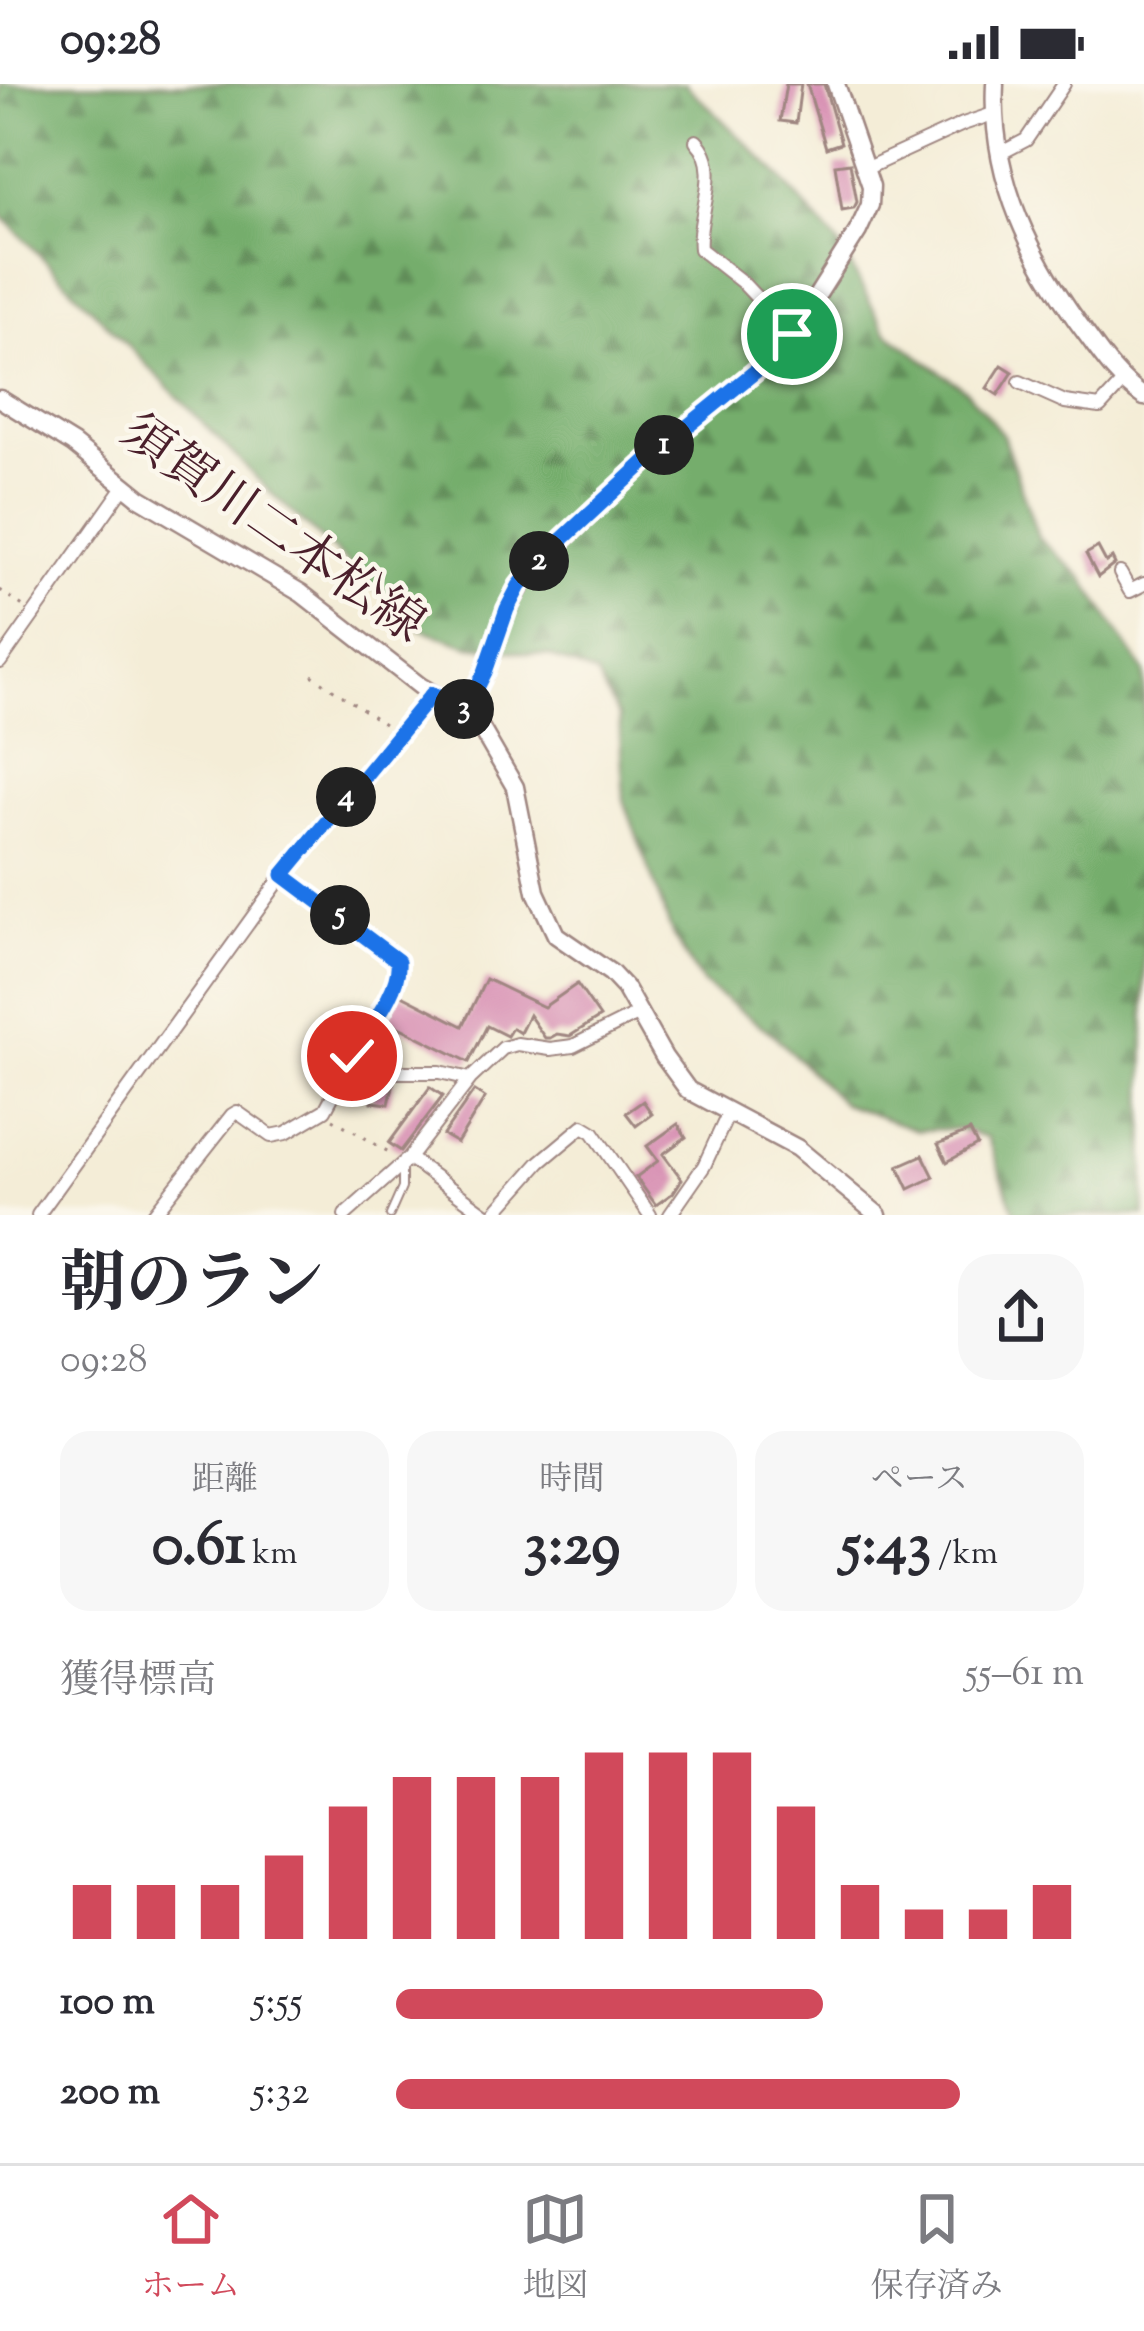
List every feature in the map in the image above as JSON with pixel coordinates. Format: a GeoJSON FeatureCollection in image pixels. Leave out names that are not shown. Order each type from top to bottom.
{"type":"FeatureCollection","features":[{"type":"Feature","properties":{"kind":"main road"},"geometry":{"type":"LineString","coordinates":[[836,84],[867,168],[871,196],[866,217],[773,357],[656,452],[540,560],[507,609],[466,710],[487,734],[515,788],[536,892],[550,928],[565,944],[611,973],[682,1084],[698,1098],[797,1148],[878,1215]]}},
{"type":"Feature","properties":{"kind":"main road"},"geometry":{"type":"LineString","coordinates":[[995,84],[993,114],[1001,153],[1013,203],[1036,263],[1123,382],[1144,397]]}},
{"type":"Feature","properties":{"kind":"main road","name":"須賀川二本松線"},"geometry":{"type":"LineString","coordinates":[[0,399],[60,434],[125,485],[336,617],[385,661],[432,694],[466,710]]}},
{"type":"Feature","properties":{"kind":"street"},"geometry":{"type":"LineString","coordinates":[[1001,153],[1026,140],[1064,84]]}},
{"type":"Feature","properties":{"kind":"street"},"geometry":{"type":"LineString","coordinates":[[867,168],[993,114]]}},
{"type":"Feature","properties":{"kind":"street"},"geometry":{"type":"LineString","coordinates":[[696,141],[703,146],[709,169],[700,249],[742,282],[792,334]]}},
{"type":"Feature","properties":{"kind":"street"},"geometry":{"type":"LineString","coordinates":[[1020,382],[1064,402],[1100,407],[1123,382]]}},
{"type":"Feature","properties":{"kind":"street"},"geometry":{"type":"LineString","coordinates":[[0,662],[125,485]]}},
{"type":"Feature","properties":{"kind":"street"},"geometry":{"type":"LineString","coordinates":[[1120,573],[1130,591],[1144,584]]}},
{"type":"Feature","properties":{"kind":"street"},"geometry":{"type":"LineString","coordinates":[[38,1215],[283,875],[432,694]]}},
{"type":"Feature","properties":{"kind":"street"},"geometry":{"type":"LineString","coordinates":[[153,1215],[232,1115],[237,1112],[271,1136],[321,1113],[400,968],[394,955],[283,875]]}},
{"type":"Feature","properties":{"kind":"street"},"geometry":{"type":"LineString","coordinates":[[345,1215],[404,1162],[470,1079],[503,1048],[573,1046],[640,1012]]}},
{"type":"Feature","properties":{"kind":"street"},"geometry":{"type":"LineString","coordinates":[[375,1072],[440,1072],[470,1079]]}},
{"type":"Feature","properties":{"kind":"street"},"geometry":{"type":"LineString","coordinates":[[670,1215],[704,1166],[729,1112]]}},
{"type":"Feature","properties":{"kind":"street"},"geometry":{"type":"LineString","coordinates":[[404,1162],[490,1215],[540,1162],[583,1126],[593,1132],[650,1215]]}},
{"type":"Feature","properties":{"kind":"lane"},"geometry":{"type":"LineString","coordinates":[[390,1215],[403,1188],[404,1162]]}},
{"type":"Feature","properties":{"kind":"path"},"geometry":{"type":"LineString","coordinates":[[0,590],[34,614]]}},
{"type":"Feature","properties":{"kind":"path"},"geometry":{"type":"LineString","coordinates":[[312,675],[398,734]]}},
{"type":"Feature","properties":{"kind":"path"},"geometry":{"type":"LineString","coordinates":[[321,1113],[404,1162]]}},
{"type":"Feature","properties":{"kind":"green space"},"geometry":{"type":"Polygon","coordinates":[[[0,84],[685,84],[773,169],[840,246],[886,332],[966,390],[1003,435],[1038,537],[1083,578],[1144,672],[1144,1215],[1016,1215],[987,1137],[957,1129],[917,1130],[843,1104],[774,1035],[702,983],[673,936],[624,800],[619,718],[596,675],[550,656],[469,646],[418,628],[272,494],[0,214],[0,84]]]}},
{"type":"Feature","properties":{"kind":"building"},"geometry":{"type":"Polygon","coordinates":[[[786,84],[801,84],[796,123],[780,121],[786,84]]]}},
{"type":"Feature","properties":{"kind":"building"},"geometry":{"type":"Polygon","coordinates":[[[807,84],[824,84],[841,143],[826,148],[807,84]]]}},
{"type":"Feature","properties":{"kind":"building"},"geometry":{"type":"Polygon","coordinates":[[[850,163],[857,202],[854,208],[842,210],[835,165],[850,163]]]}},
{"type":"Feature","properties":{"kind":"building"},"geometry":{"type":"Polygon","coordinates":[[[1002,365],[1013,372],[998,395],[987,388],[1002,365]]]}},
{"type":"Feature","properties":{"kind":"building"},"geometry":{"type":"Polygon","coordinates":[[[1098,547],[1106,562],[1112,558],[1115,564],[1098,577],[1086,554],[1098,547]]]}},
{"type":"Feature","properties":{"kind":"building"},"geometry":{"type":"Polygon","coordinates":[[[486,979],[544,1007],[577,984],[600,1017],[570,1036],[550,1038],[545,1038],[529,1015],[520,1033],[512,1028],[507,1036],[487,1026],[469,1062],[387,1021],[400,994],[463,1026],[486,979]]]}},
{"type":"Feature","properties":{"kind":"building"},"geometry":{"type":"Polygon","coordinates":[[[374,1082],[394,1082],[389,1104],[372,1102],[374,1082]]]}},
{"type":"Feature","properties":{"kind":"building"},"geometry":{"type":"Polygon","coordinates":[[[430,1087],[443,1096],[401,1151],[389,1143],[430,1087]]]}},
{"type":"Feature","properties":{"kind":"building"},"geometry":{"type":"Polygon","coordinates":[[[474,1091],[485,1098],[457,1143],[443,1135],[474,1091]]]}},
{"type":"Feature","properties":{"kind":"building"},"geometry":{"type":"Polygon","coordinates":[[[643,1101],[652,1114],[636,1126],[626,1113],[643,1101]]]}},
{"type":"Feature","properties":{"kind":"building"},"geometry":{"type":"Polygon","coordinates":[[[678,1124],[686,1137],[663,1154],[682,1179],[656,1205],[636,1177],[658,1161],[647,1146],[678,1124]]]}},
{"type":"Feature","properties":{"kind":"building"},"geometry":{"type":"Polygon","coordinates":[[[970,1131],[977,1145],[947,1162],[938,1144],[970,1131]]]}},
{"type":"Feature","properties":{"kind":"building"},"geometry":{"type":"Polygon","coordinates":[[[923,1155],[934,1177],[909,1189],[898,1166],[923,1155]]]}},
{"type":"Feature","properties":{"kind":"route"},"geometry":{"type":"LineString","coordinates":[[352,1056],[393,986],[398,961],[283,875],[432,694],[466,710],[507,609],[540,560],[656,452],[773,357],[792,334]]}}]}
